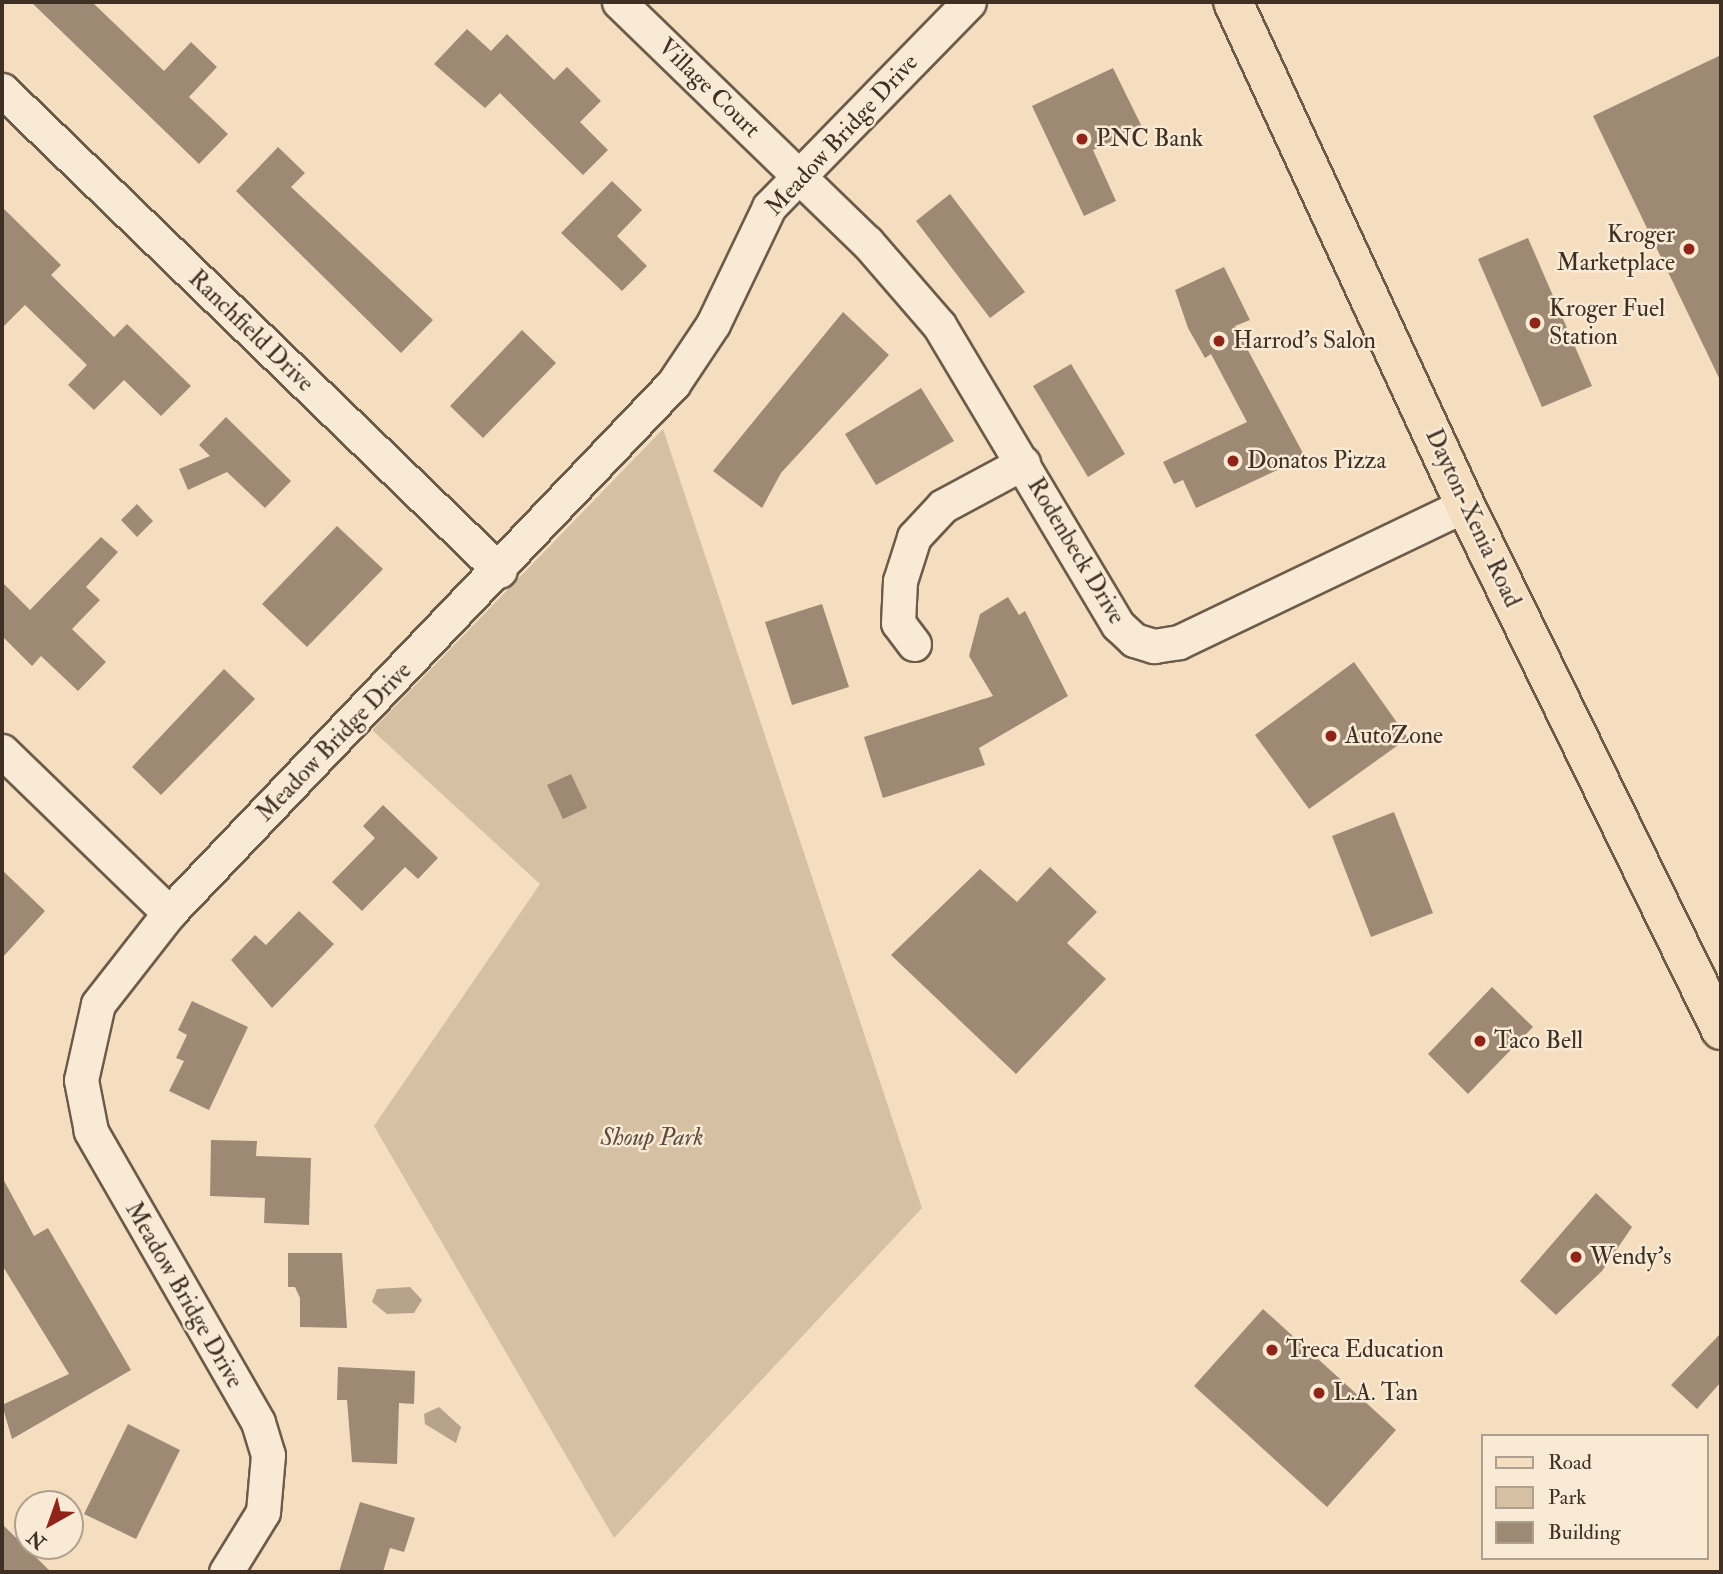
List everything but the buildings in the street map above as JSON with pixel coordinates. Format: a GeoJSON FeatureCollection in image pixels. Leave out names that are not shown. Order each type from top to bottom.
{"type":"FeatureCollection","features":[{"type":"Feature","properties":{"kind":"main road","name":"Dayton-Xenia Road"},"geometry":{"type":"LineString","coordinates":[[1233,2],[1465,505],[1721,1030]]}},
{"type":"Feature","properties":{"kind":"street","name":"Village Court"},"geometry":{"type":"LineString","coordinates":[[620,2],[798,174]]}},
{"type":"Feature","properties":{"kind":"street","name":"Meadow Bridge Drive"},"geometry":{"type":"LineString","coordinates":[[226,1572],[263,1512],[268,1455],[258,1422],[104,1159],[81,1080],[98,1004],[169,913],[500,571],[532,529],[673,384],[713,324],[757,228],[798,174],[969,2]]}},
{"type":"Feature","properties":{"kind":"street","name":"Ranchfield Drive"},"geometry":{"type":"LineString","coordinates":[[2,90],[500,571]]}},
{"type":"Feature","properties":{"kind":"street","name":"Rodenbeck Drive"},"geometry":{"type":"LineString","coordinates":[[798,174],[939,325],[1118,625],[1154,646],[1179,642],[1465,505]]}},
{"type":"Feature","properties":{"kind":"street"},"geometry":{"type":"LineString","coordinates":[[914,644],[898,623],[900,581],[914,537],[943,506],[1023,463]]}},
{"type":"Feature","properties":{"kind":"street"},"geometry":{"type":"LineString","coordinates":[[2,751],[169,913]]}},
{"type":"Feature","properties":{"kind":"green space","name":"Shoup Park"},"geometry":{"type":"Polygon","coordinates":[[[663,429],[922,1208],[614,1538],[374,1126],[540,884],[372,730],[663,429]]]}},
{"type":"Feature","properties":{"kind":"shaded area"},"geometry":{"type":"Polygon","coordinates":[[[410,1287],[422,1300],[414,1313],[387,1314],[372,1302],[377,1289],[410,1287]]]}},
{"type":"Feature","properties":{"kind":"shaded area"},"geometry":{"type":"Polygon","coordinates":[[[439,1407],[461,1427],[456,1443],[425,1424],[424,1414],[439,1407]]]}},
{"type":"Feature","properties":{"kind":"place","name":"PNC Bank"},"geometry":{"type":"Point","coordinates":[1082,139]}},
{"type":"Feature","properties":{"kind":"place","name":"Kroger Marketplace"},"geometry":{"type":"Point","coordinates":[1689,249]}},
{"type":"Feature","properties":{"kind":"place","name":"Kroger Fuel Station"},"geometry":{"type":"Point","coordinates":[1535,323]}},
{"type":"Feature","properties":{"kind":"place","name":"Harrod's Salon"},"geometry":{"type":"Point","coordinates":[1219,341]}},
{"type":"Feature","properties":{"kind":"place","name":"Donatos Pizza"},"geometry":{"type":"Point","coordinates":[1233,461]}},
{"type":"Feature","properties":{"kind":"place","name":"AutoZone"},"geometry":{"type":"Point","coordinates":[1331,736]}},
{"type":"Feature","properties":{"kind":"place","name":"Taco Bell"},"geometry":{"type":"Point","coordinates":[1480,1041]}},
{"type":"Feature","properties":{"kind":"place","name":"Wendy's"},"geometry":{"type":"Point","coordinates":[1576,1257]}},
{"type":"Feature","properties":{"kind":"place","name":"Treca Education"},"geometry":{"type":"Point","coordinates":[1272,1350]}},
{"type":"Feature","properties":{"kind":"place","name":"L.A. Tan"},"geometry":{"type":"Point","coordinates":[1319,1393]}}]}
